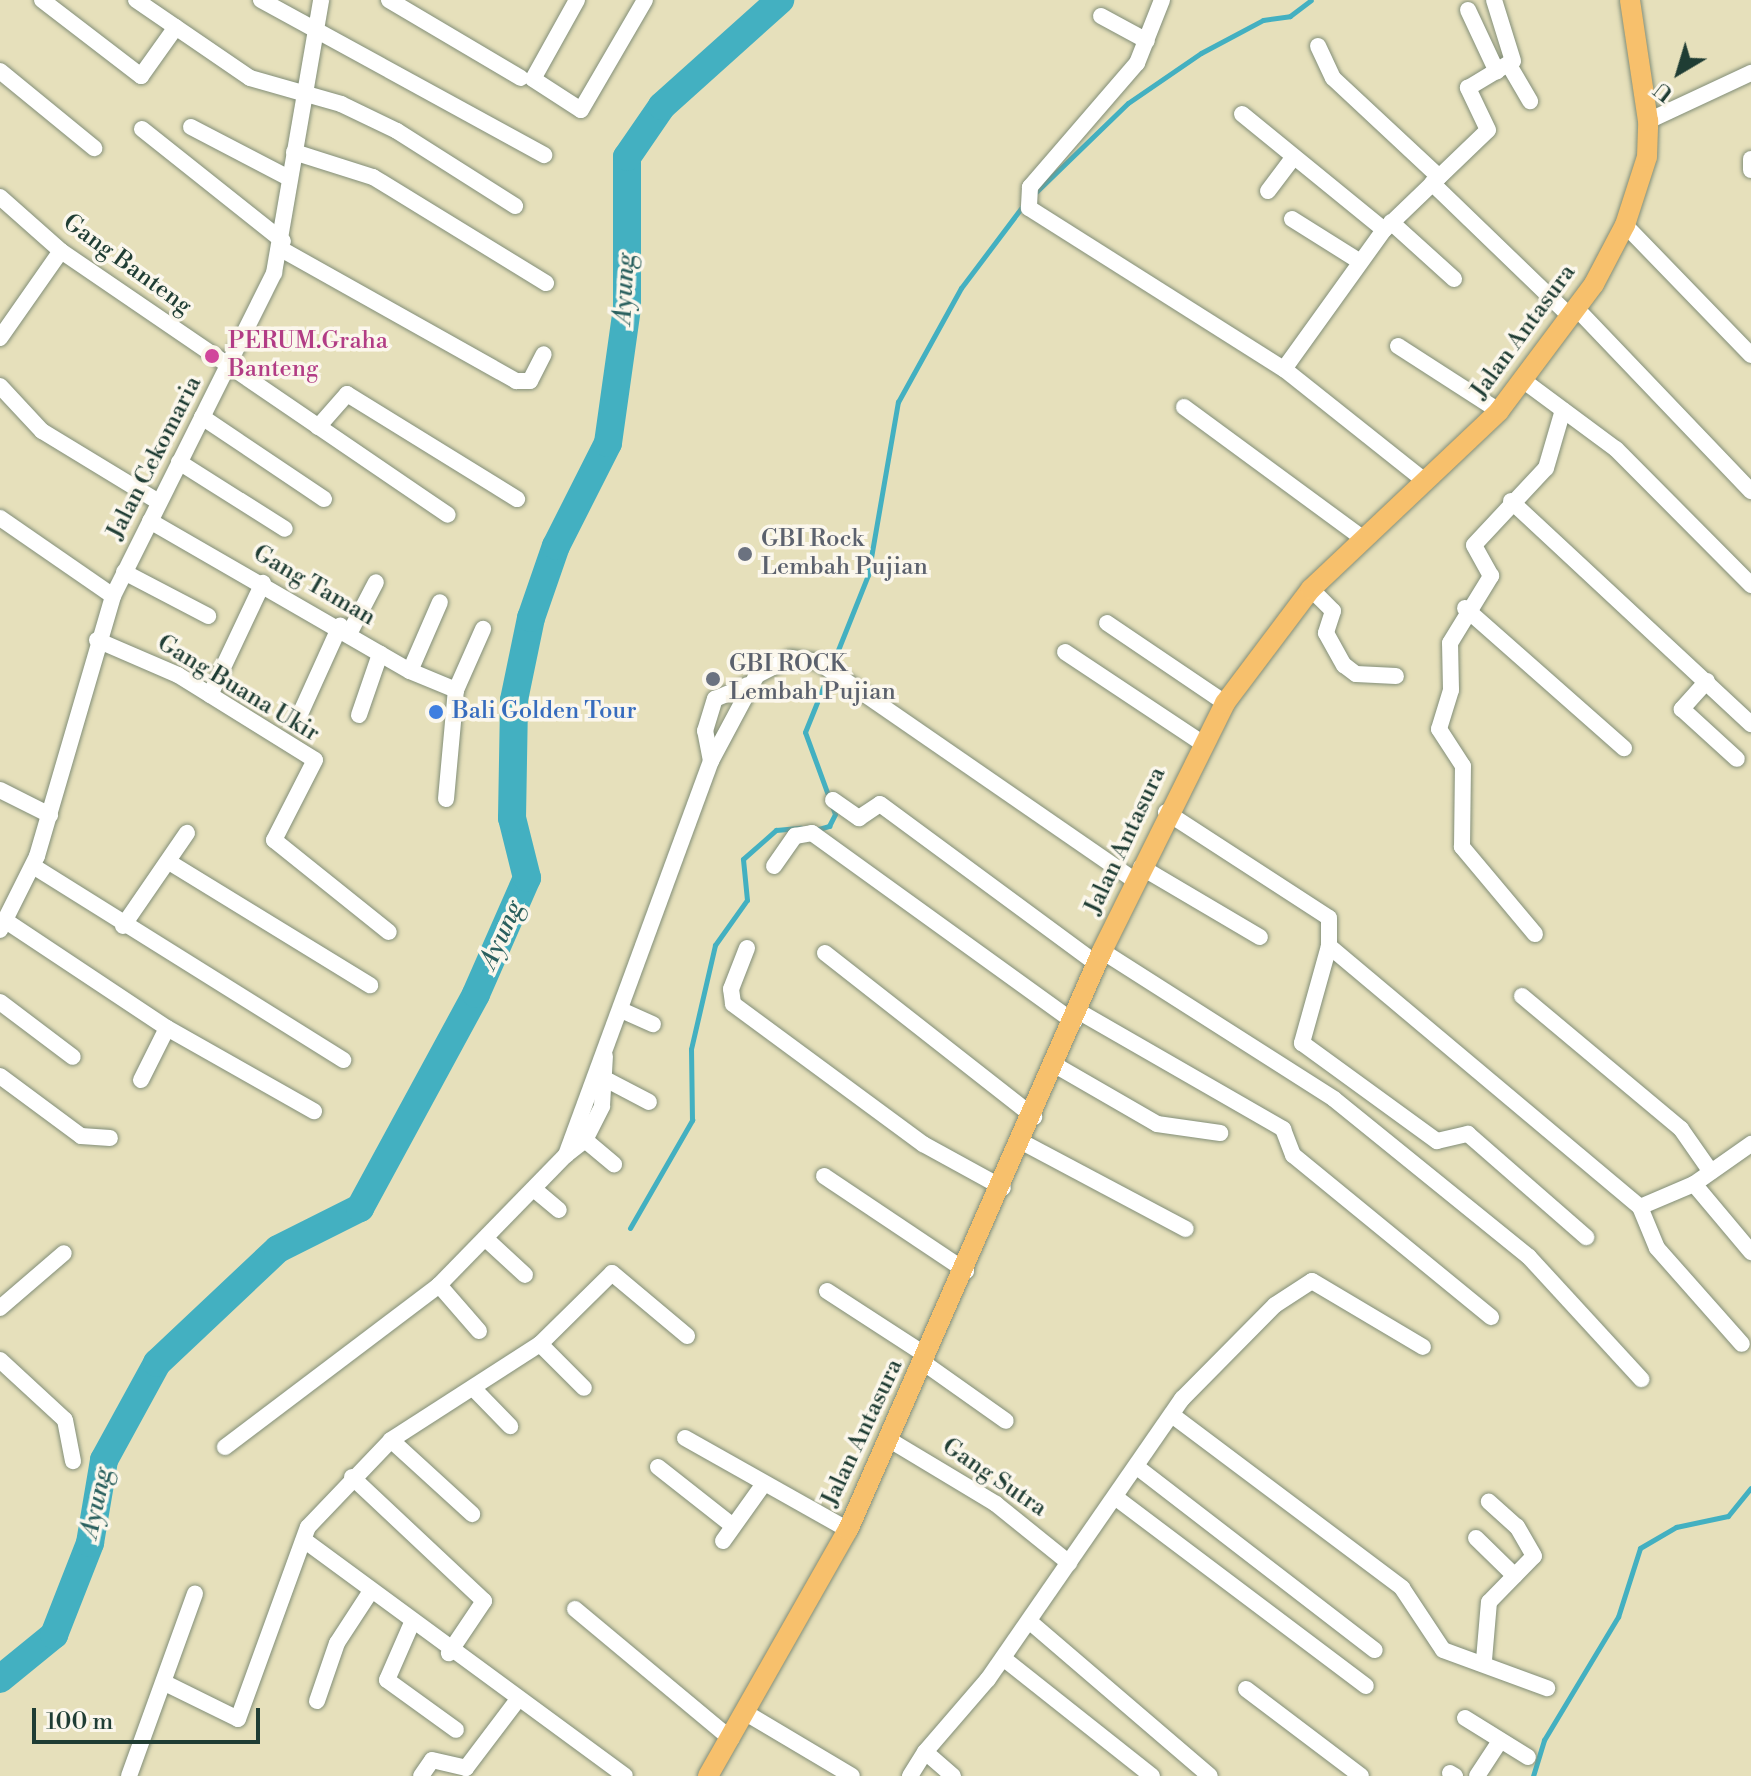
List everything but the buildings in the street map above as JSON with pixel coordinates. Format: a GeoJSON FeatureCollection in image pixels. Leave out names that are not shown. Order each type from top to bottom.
{"type":"FeatureCollection","features":[{"type":"Feature","properties":{"kind":"main road","name":"Jalan Antasura"},"geometry":{"type":"LineString","coordinates":[[708,1776],[848,1530],[1024,1143],[1100,957],[1166,812],[1225,703],[1311,589],[1361,537],[1499,411],[1574,313],[1625,225],[1647,157],[1648,121],[1630,0]]}},
{"type":"Feature","properties":{"kind":"street"},"geometry":{"type":"LineString","coordinates":[[42,0],[141,76],[176,27]]}},
{"type":"Feature","properties":{"kind":"street"},"geometry":{"type":"LineString","coordinates":[[136,0],[250,78],[397,131],[515,206]]}},
{"type":"Feature","properties":{"kind":"street"},"geometry":{"type":"LineString","coordinates":[[261,0],[315,26],[544,155]]}},
{"type":"Feature","properties":{"kind":"street","name":"Jalan Cekomaria"},"geometry":{"type":"LineString","coordinates":[[3,926],[33,866],[50,815],[97,640],[113,596],[229,368],[282,245],[289,178],[321,0]]}},
{"type":"Feature","properties":{"kind":"street"},"geometry":{"type":"LineString","coordinates":[[389,0],[521,78]]}},
{"type":"Feature","properties":{"kind":"street"},"geometry":{"type":"LineString","coordinates":[[577,0],[533,79],[581,110],[645,0]]}},
{"type":"Feature","properties":{"kind":"street"},"geometry":{"type":"LineString","coordinates":[[1162,0],[1137,63],[1030,187],[1027,201],[1037,217],[1284,369],[1425,481]]}},
{"type":"Feature","properties":{"kind":"street"},"geometry":{"type":"LineString","coordinates":[[1494,0],[1503,68]]}},
{"type":"Feature","properties":{"kind":"street"},"geometry":{"type":"LineString","coordinates":[[1468,10],[1503,68],[1530,101]]}},
{"type":"Feature","properties":{"kind":"street"},"geometry":{"type":"LineString","coordinates":[[1101,16],[1147,41]]}},
{"type":"Feature","properties":{"kind":"street"},"geometry":{"type":"LineString","coordinates":[[1318,46],[1333,78],[1751,491]]}},
{"type":"Feature","properties":{"kind":"street"},"geometry":{"type":"LineString","coordinates":[[1284,369],[1359,261],[1388,226],[1488,130],[1468,88],[1503,68]]}},
{"type":"Feature","properties":{"kind":"street"},"geometry":{"type":"LineString","coordinates":[[0,71],[94,148]]}},
{"type":"Feature","properties":{"kind":"street"},"geometry":{"type":"LineString","coordinates":[[1648,121],[1750,75]]}},
{"type":"Feature","properties":{"kind":"street"},"geometry":{"type":"LineString","coordinates":[[1242,114],[1291,160],[1388,226],[1454,279]]}},
{"type":"Feature","properties":{"kind":"street"},"geometry":{"type":"LineString","coordinates":[[191,127],[289,178]]}},
{"type":"Feature","properties":{"kind":"street"},"geometry":{"type":"LineString","coordinates":[[142,129],[282,245],[516,381],[530,381],[544,354]]}},
{"type":"Feature","properties":{"kind":"street"},"geometry":{"type":"LineString","coordinates":[[294,152],[373,177],[546,283]]}},
{"type":"Feature","properties":{"kind":"street"},"geometry":{"type":"LineString","coordinates":[[1751,159],[1751,170]]}},
{"type":"Feature","properties":{"kind":"street"},"geometry":{"type":"LineString","coordinates":[[1268,191],[1291,160]]}},
{"type":"Feature","properties":{"kind":"street","name":"Gang Banteng"},"geometry":{"type":"LineString","coordinates":[[0,197],[61,251],[448,515]]}},
{"type":"Feature","properties":{"kind":"street"},"geometry":{"type":"LineString","coordinates":[[1292,219],[1359,261]]}},
{"type":"Feature","properties":{"kind":"street"},"geometry":{"type":"LineString","coordinates":[[1625,225],[1751,355]]}},
{"type":"Feature","properties":{"kind":"street"},"geometry":{"type":"LineString","coordinates":[[0,338],[61,251]]}},
{"type":"Feature","properties":{"kind":"street"},"geometry":{"type":"LineString","coordinates":[[1398,346],[1499,411]]}},
{"type":"Feature","properties":{"kind":"street"},"geometry":{"type":"LineString","coordinates":[[1524,381],[1616,449],[1751,585]]}},
{"type":"Feature","properties":{"kind":"street"},"geometry":{"type":"LineString","coordinates":[[0,386],[42,431],[159,502]]}},
{"type":"Feature","properties":{"kind":"street"},"geometry":{"type":"LineString","coordinates":[[318,427],[347,394],[517,499]]}},
{"type":"Feature","properties":{"kind":"street"},"geometry":{"type":"LineString","coordinates":[[1184,407],[1361,537]]}},
{"type":"Feature","properties":{"kind":"street"},"geometry":{"type":"LineString","coordinates":[[1535,934],[1462,847],[1463,766],[1439,729],[1451,690],[1450,643],[1465,608],[1491,576],[1474,545],[1511,501],[1546,468],[1563,410]]}},
{"type":"Feature","properties":{"kind":"street"},"geometry":{"type":"LineString","coordinates":[[202,417],[324,499]]}},
{"type":"Feature","properties":{"kind":"street"},"geometry":{"type":"LineString","coordinates":[[179,462],[285,529]]}},
{"type":"Feature","properties":{"kind":"street"},"geometry":{"type":"LineString","coordinates":[[1511,501],[1751,724]]}},
{"type":"Feature","properties":{"kind":"street"},"geometry":{"type":"LineString","coordinates":[[0,518],[113,596]]}},
{"type":"Feature","properties":{"kind":"street","name":"Gang Taman"},"geometry":{"type":"LineString","coordinates":[[150,521],[345,629],[410,671],[456,690]]}},
{"type":"Feature","properties":{"kind":"street"},"geometry":{"type":"LineString","coordinates":[[124,572],[208,616]]}},
{"type":"Feature","properties":{"kind":"street"},"geometry":{"type":"LineString","coordinates":[[296,723],[345,629],[376,582]]}},
{"type":"Feature","properties":{"kind":"street"},"geometry":{"type":"LineString","coordinates":[[210,695],[263,583]]}},
{"type":"Feature","properties":{"kind":"street"},"geometry":{"type":"LineString","coordinates":[[1311,589],[1333,611],[1326,633],[1344,665],[1356,674],[1396,676]]}},
{"type":"Feature","properties":{"kind":"street"},"geometry":{"type":"LineString","coordinates":[[410,671],[440,602]]}},
{"type":"Feature","properties":{"kind":"street"},"geometry":{"type":"LineString","coordinates":[[1465,608],[1624,748]]}},
{"type":"Feature","properties":{"kind":"street"},"geometry":{"type":"LineString","coordinates":[[1107,623],[1225,703]]}},
{"type":"Feature","properties":{"kind":"street"},"geometry":{"type":"LineString","coordinates":[[446,799],[456,690],[483,629]]}},
{"type":"Feature","properties":{"kind":"street","name":"Gang Buana Ukir"},"geometry":{"type":"LineString","coordinates":[[97,640],[210,695],[315,760],[274,840],[389,932]]}},
{"type":"Feature","properties":{"kind":"street"},"geometry":{"type":"LineString","coordinates":[[1065,652],[1202,743]]}},
{"type":"Feature","properties":{"kind":"street"},"geometry":{"type":"LineString","coordinates":[[359,715],[380,654]]}},
{"type":"Feature","properties":{"kind":"street"},"geometry":{"type":"LineString","coordinates":[[711,761],[705,731],[715,699],[748,685],[782,660],[818,662],[1138,874],[1260,937]]}},
{"type":"Feature","properties":{"kind":"street"},"geometry":{"type":"LineString","coordinates":[[1707,681],[1682,709],[1737,759]]}},
{"type":"Feature","properties":{"kind":"street"},"geometry":{"type":"LineString","coordinates":[[566,1155],[567,1135],[605,1056],[711,761],[748,685]]}},
{"type":"Feature","properties":{"kind":"street"},"geometry":{"type":"LineString","coordinates":[[0,790],[50,815]]}},
{"type":"Feature","properties":{"kind":"street"},"geometry":{"type":"LineString","coordinates":[[833,800],[859,818],[880,804],[1100,957],[1334,1099],[1529,1257],[1641,1379]]}},
{"type":"Feature","properties":{"kind":"street"},"geometry":{"type":"LineString","coordinates":[[1166,812],[1327,916],[1329,946],[1302,1043],[1437,1141],[1468,1134],[1586,1237]]}},
{"type":"Feature","properties":{"kind":"street"},"geometry":{"type":"LineString","coordinates":[[123,926],[187,833]]}},
{"type":"Feature","properties":{"kind":"street"},"geometry":{"type":"LineString","coordinates":[[774,866],[795,836],[812,833],[1076,1016],[1283,1129],[1293,1155],[1491,1317]]}},
{"type":"Feature","properties":{"kind":"street"},"geometry":{"type":"LineString","coordinates":[[169,862],[370,985]]}},
{"type":"Feature","properties":{"kind":"street"},"geometry":{"type":"LineString","coordinates":[[33,866],[123,926],[343,1060]]}},
{"type":"Feature","properties":{"kind":"street"},"geometry":{"type":"LineString","coordinates":[[3,926],[167,1028],[314,1111]]}},
{"type":"Feature","properties":{"kind":"street"},"geometry":{"type":"LineString","coordinates":[[1329,946],[1640,1207],[1657,1248],[1742,1344]]}},
{"type":"Feature","properties":{"kind":"street"},"geometry":{"type":"LineString","coordinates":[[747,948],[731,989],[733,1004],[923,1144],[1003,1188]]}},
{"type":"Feature","properties":{"kind":"street"},"geometry":{"type":"LineString","coordinates":[[825,953],[1034,1117]]}},
{"type":"Feature","properties":{"kind":"street"},"geometry":{"type":"LineString","coordinates":[[1522,996],[1681,1129],[1711,1172]]}},
{"type":"Feature","properties":{"kind":"street"},"geometry":{"type":"LineString","coordinates":[[0,1002],[73,1057]]}},
{"type":"Feature","properties":{"kind":"street"},"geometry":{"type":"LineString","coordinates":[[621,1010],[653,1024]]}},
{"type":"Feature","properties":{"kind":"street"},"geometry":{"type":"LineString","coordinates":[[141,1080],[167,1028]]}},
{"type":"Feature","properties":{"kind":"street"},"geometry":{"type":"LineString","coordinates":[[225,1447],[439,1285],[566,1155],[585,1140],[609,1081],[605,1056]]}},
{"type":"Feature","properties":{"kind":"street"},"geometry":{"type":"LineString","coordinates":[[1055,1065],[1157,1124],[1220,1133]]}},
{"type":"Feature","properties":{"kind":"street"},"geometry":{"type":"LineString","coordinates":[[0,1076],[81,1136],[110,1138]]}},
{"type":"Feature","properties":{"kind":"street"},"geometry":{"type":"LineString","coordinates":[[609,1081],[649,1102]]}},
{"type":"Feature","properties":{"kind":"street"},"geometry":{"type":"LineString","coordinates":[[585,1140],[614,1164]]}},
{"type":"Feature","properties":{"kind":"street"},"geometry":{"type":"LineString","coordinates":[[1024,1143],[1186,1229]]}},
{"type":"Feature","properties":{"kind":"street"},"geometry":{"type":"LineString","coordinates":[[1640,1207],[1694,1184],[1751,1144]]}},
{"type":"Feature","properties":{"kind":"street"},"geometry":{"type":"LineString","coordinates":[[824,1176],[966,1271]]}},
{"type":"Feature","properties":{"kind":"street"},"geometry":{"type":"LineString","coordinates":[[1694,1184],[1751,1252]]}},
{"type":"Feature","properties":{"kind":"street"},"geometry":{"type":"LineString","coordinates":[[535,1190],[559,1210]]}},
{"type":"Feature","properties":{"kind":"street"},"geometry":{"type":"LineString","coordinates":[[486,1239],[525,1275]]}},
{"type":"Feature","properties":{"kind":"street"},"geometry":{"type":"LineString","coordinates":[[0,1308],[64,1253]]}},
{"type":"Feature","properties":{"kind":"street"},"geometry":{"type":"LineString","coordinates":[[167,1684],[238,1719],[304,1540],[352,1477],[391,1440],[540,1344],[616,1273],[687,1336]]}},
{"type":"Feature","properties":{"kind":"street"},"geometry":{"type":"LineString","coordinates":[[910,1776],[925,1752],[1003,1658],[1172,1415],[1239,1339],[1303,1282],[1319,1284],[1423,1347]]}},
{"type":"Feature","properties":{"kind":"street"},"geometry":{"type":"LineString","coordinates":[[439,1285],[479,1331]]}},
{"type":"Feature","properties":{"kind":"street"},"geometry":{"type":"LineString","coordinates":[[827,1291],[1006,1421]]}},
{"type":"Feature","properties":{"kind":"street"},"geometry":{"type":"LineString","coordinates":[[540,1344],[584,1388]]}},
{"type":"Feature","properties":{"kind":"street"},"geometry":{"type":"LineString","coordinates":[[0,1361],[65,1420],[73,1461]]}},
{"type":"Feature","properties":{"kind":"street"},"geometry":{"type":"LineString","coordinates":[[474,1389],[510,1426]]}},
{"type":"Feature","properties":{"kind":"street"},"geometry":{"type":"LineString","coordinates":[[1172,1415],[1402,1588],[1443,1650],[1484,1660],[1547,1688]]}},
{"type":"Feature","properties":{"kind":"street"},"geometry":{"type":"LineString","coordinates":[[685,1438],[763,1485],[848,1530]]}},
{"type":"Feature","properties":{"kind":"street","name":"Gang Sutra"},"geometry":{"type":"LineString","coordinates":[[888,1439],[996,1504],[1069,1563]]}},
{"type":"Feature","properties":{"kind":"street"},"geometry":{"type":"LineString","coordinates":[[391,1440],[472,1514]]}},
{"type":"Feature","properties":{"kind":"street"},"geometry":{"type":"LineString","coordinates":[[658,1467],[733,1526]]}},
{"type":"Feature","properties":{"kind":"street"},"geometry":{"type":"LineString","coordinates":[[1137,1467],[1375,1650]]}},
{"type":"Feature","properties":{"kind":"street"},"geometry":{"type":"LineString","coordinates":[[352,1477],[484,1601],[449,1653]]}},
{"type":"Feature","properties":{"kind":"street"},"geometry":{"type":"LineString","coordinates":[[723,1541],[763,1485]]}},
{"type":"Feature","properties":{"kind":"street"},"geometry":{"type":"LineString","coordinates":[[1115,1497],[1366,1686]]}},
{"type":"Feature","properties":{"kind":"street"},"geometry":{"type":"LineString","coordinates":[[1484,1660],[1489,1602],[1515,1576],[1533,1550],[1489,1502]]}},
{"type":"Feature","properties":{"kind":"street"},"geometry":{"type":"LineString","coordinates":[[1476,1538],[1515,1576]]}},
{"type":"Feature","properties":{"kind":"street"},"geometry":{"type":"LineString","coordinates":[[304,1540],[369,1594],[449,1653],[625,1776]]}},
{"type":"Feature","properties":{"kind":"street"},"geometry":{"type":"LineString","coordinates":[[129,1776],[167,1684],[195,1594]]}},
{"type":"Feature","properties":{"kind":"street"},"geometry":{"type":"LineString","coordinates":[[317,1701],[337,1643],[369,1594]]}},
{"type":"Feature","properties":{"kind":"street"},"geometry":{"type":"LineString","coordinates":[[575,1609],[731,1739]]}},
{"type":"Feature","properties":{"kind":"street"},"geometry":{"type":"LineString","coordinates":[[1029,1621],[1210,1776]]}},
{"type":"Feature","properties":{"kind":"street"},"geometry":{"type":"LineString","coordinates":[[411,1625],[387,1680],[456,1730]]}},
{"type":"Feature","properties":{"kind":"street"},"geometry":{"type":"LineString","coordinates":[[1003,1658],[1152,1776]]}},
{"type":"Feature","properties":{"kind":"street"},"geometry":{"type":"LineString","coordinates":[[1246,1689],[1361,1776]]}},
{"type":"Feature","properties":{"kind":"street"},"geometry":{"type":"LineString","coordinates":[[421,1776],[432,1760],[462,1771],[516,1702]]}},
{"type":"Feature","properties":{"kind":"street"},"geometry":{"type":"LineString","coordinates":[[746,1713],[852,1776]]}},
{"type":"Feature","properties":{"kind":"street"},"geometry":{"type":"LineString","coordinates":[[1465,1718],[1528,1757]]}},
{"type":"Feature","properties":{"kind":"street"},"geometry":{"type":"LineString","coordinates":[[1477,1776],[1500,1741]]}},
{"type":"Feature","properties":{"kind":"street"},"geometry":{"type":"LineString","coordinates":[[925,1752],[953,1776]]}},
{"type":"Feature","properties":{"kind":"waterway","name":"Ayung"},"geometry":{"type":"LineString","coordinates":[[0,1679],[54,1635],[90,1543],[104,1460],[157,1363],[278,1249],[360,1208],[476,994],[527,878],[512,818],[514,700],[531,618],[556,546],[608,443],[627,308],[627,157],[662,106],[780,0]]}},
{"type":"Feature","properties":{"kind":"waterway"},"geometry":{"type":"LineString","coordinates":[[1035,193],[1128,103],[1201,53],[1263,20],[1290,16],[1311,0]]}},
{"type":"Feature","properties":{"kind":"waterway"},"geometry":{"type":"LineString","coordinates":[[832,665],[868,575],[898,402],[961,288],[1025,203]]}},
{"type":"Feature","properties":{"kind":"waterway"},"geometry":{"type":"LineString","coordinates":[[815,830],[829,826],[835,814],[805,732],[828,675]]}},
{"type":"Feature","properties":{"kind":"waterway"},"geometry":{"type":"LineString","coordinates":[[630,1228],[692,1120],[691,1049],[715,945],[747,900],[743,859],[776,830],[801,828]]}},
{"type":"Feature","properties":{"kind":"waterway"},"geometry":{"type":"LineString","coordinates":[[1533,1776],[1544,1740],[1618,1617],[1640,1548],[1676,1527],[1728,1516],[1751,1488]]}},
{"type":"Feature","properties":{"kind":"place","name":"PERUM.Graha Banteng"},"geometry":{"type":"Point","coordinates":[212,356]}},
{"type":"Feature","properties":{"kind":"place","name":"GBI Rock Lembah Pujian"},"geometry":{"type":"Point","coordinates":[745,554]}},
{"type":"Feature","properties":{"kind":"place","name":"GBI ROCK Lembah Pujian"},"geometry":{"type":"Point","coordinates":[713,679]}},
{"type":"Feature","properties":{"kind":"place","name":"Bali Golden Tour"},"geometry":{"type":"Point","coordinates":[436,712]}}]}
